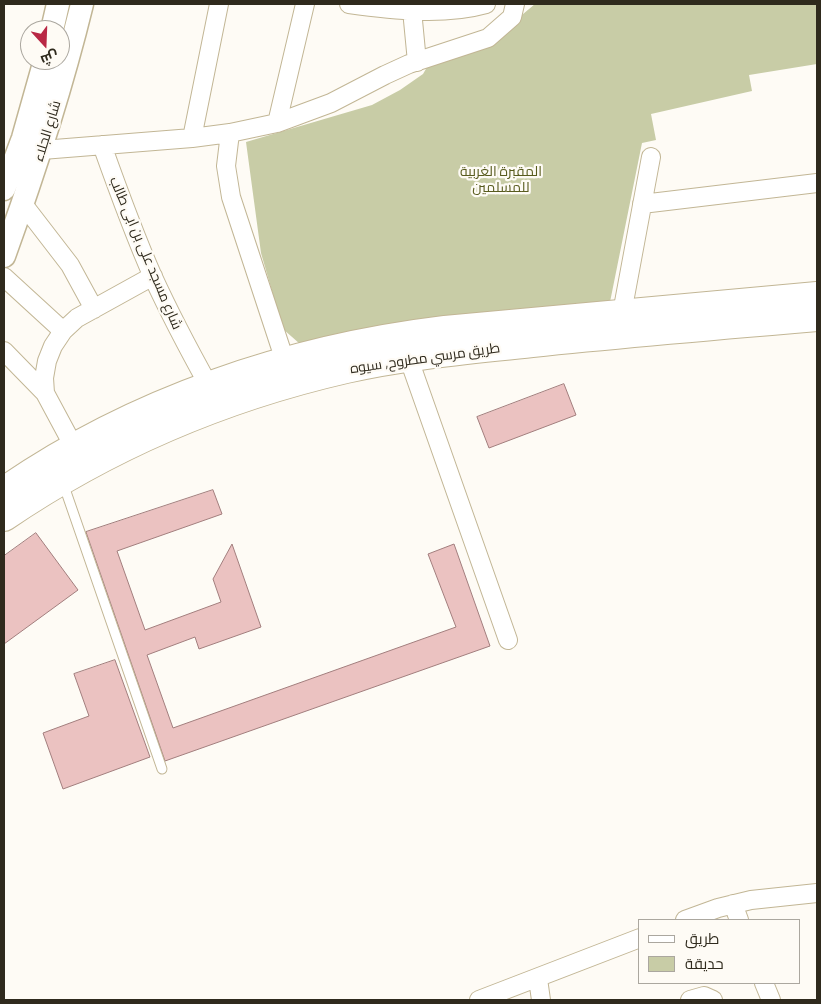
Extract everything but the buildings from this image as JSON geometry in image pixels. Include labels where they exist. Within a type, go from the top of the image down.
[{"type":"main road","name":"طريق مرسي مطروح, سيوه","points":[[4,518],[62,480],[116,451],[172,425],[229,403],[288,384],[347,369],[404,346],[622,313],[817,296]]},
{"type":"main road","name":"طريق مرسي مطروح, سيوه","points":[[4,491],[74,447],[163,404],[209,386],[285,362],[349,346],[404,346],[618,334],[817,317]]},
{"type":"street","points":[[54,20],[58,4]]},
{"type":"street","name":"شارع الجلاء","points":[[4,256],[42,150],[62,83],[82,4]]},
{"type":"street","points":[[192,138],[219,4]]},
{"type":"street","points":[[277,123],[305,4]]},
{"type":"street","points":[[349,4],[412,10],[464,8],[486,4]]},
{"type":"street","points":[[42,150],[192,138],[230,133],[277,123],[331,103],[385,75],[417,62],[488,38],[512,17],[515,4]]},
{"type":"street","points":[[412,10],[417,62]]},
{"type":"street","name":"شارع الجلاء","points":[[4,189],[8,165],[32,110],[42,70]]},
{"type":"street","points":[[230,133],[226,166],[230,197],[285,362]]},
{"type":"street","name":"شارع مسجد على بن ابى طالب","points":[[102,145],[126,212],[153,276],[209,386]]},
{"type":"street","points":[[622,313],[651,157]]},
{"type":"street","points":[[642,204],[817,182]]},
{"type":"street","points":[[23,204],[70,265],[94,308]]},
{"type":"street","points":[[45,393],[44,378],[47,361],[53,346],[63,331],[77,318],[153,276]]},
{"type":"street","points":[[4,277],[63,331]]},
{"type":"street","points":[[404,346],[508,640]]},
{"type":"street","points":[[4,350],[45,393],[74,447]]},
{"type":"street","points":[[688,919],[718,908],[736,912],[751,900],[817,893]]},
{"type":"street","points":[[479,1000],[538,979],[638,939]]},
{"type":"street","points":[[538,979],[541,1000]]},
{"type":"street","points":[[764,984],[772,1000]]},
{"type":"street","points":[[690,1000],[704,996],[713,1000]]},
{"type":"lane","points":[[62,480],[162,769]]},
{"type":"green space","name":"المقبرة الغربية للمسلمين","points":[[535,4],[817,4],[817,64],[749,75],[752,91],[651,114],[656,140],[642,143],[610,302],[418,319],[362,329],[300,344],[283,329],[261,253],[246,142],[372,105],[400,90],[423,74],[430,62],[498,35]]}]
